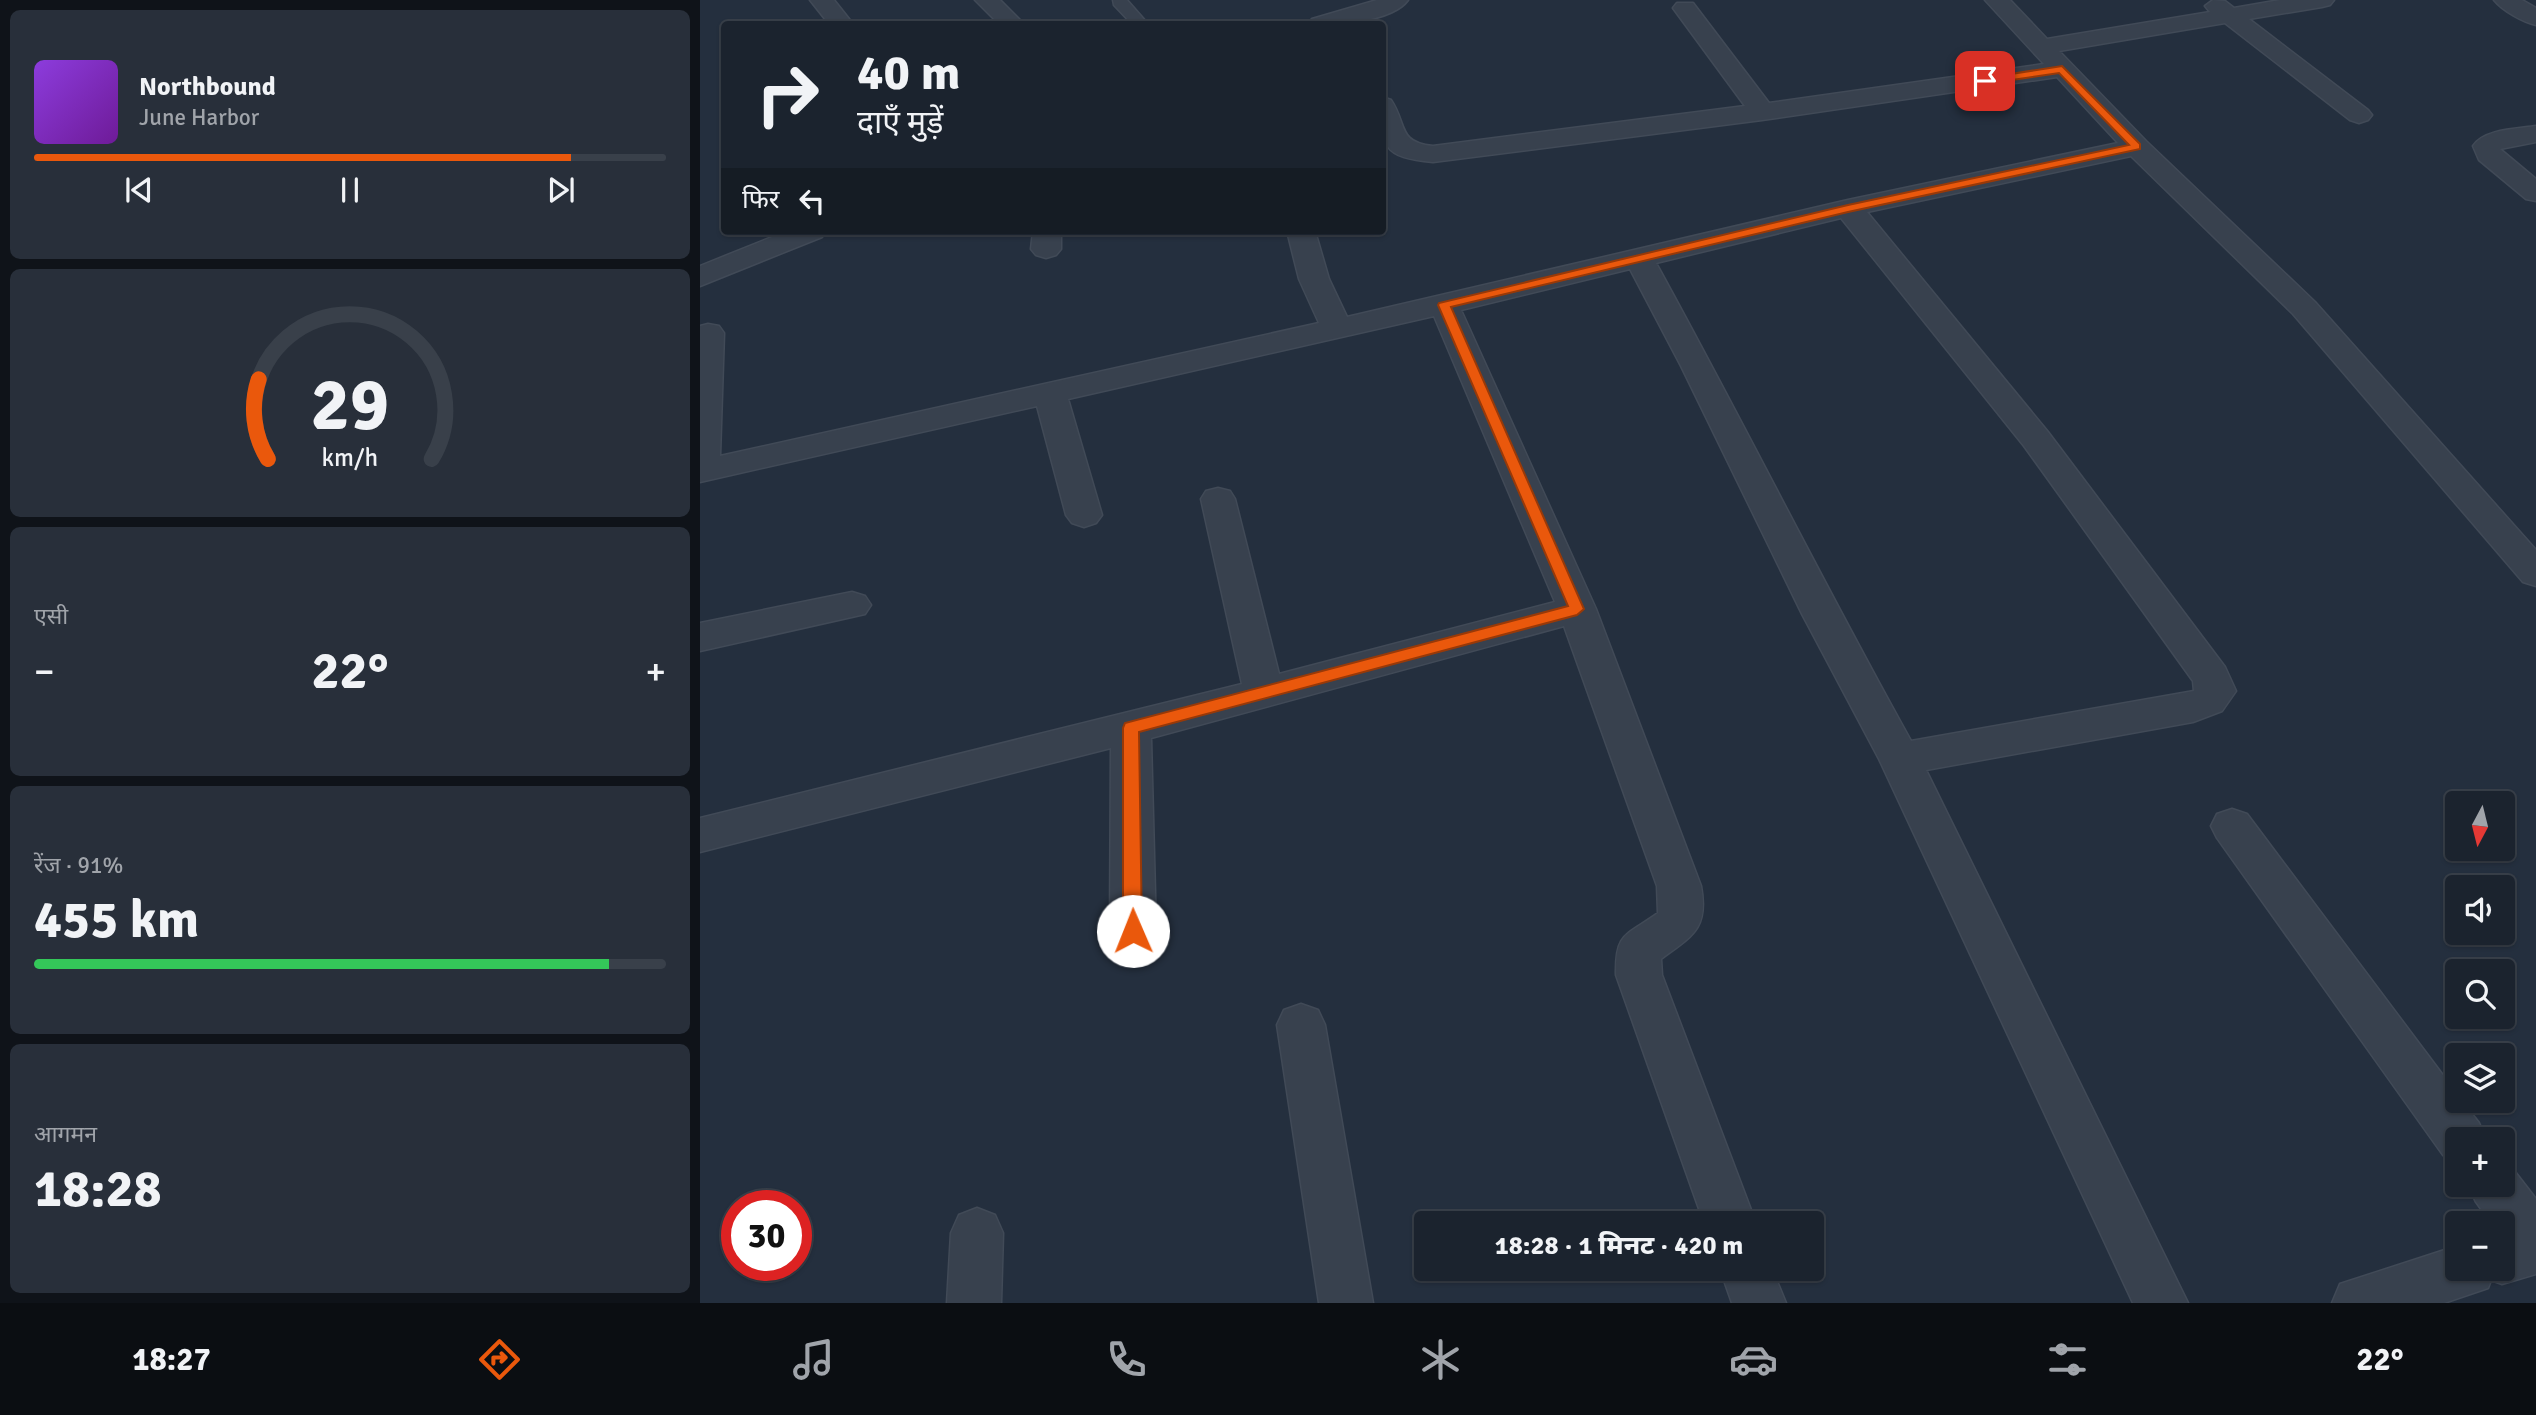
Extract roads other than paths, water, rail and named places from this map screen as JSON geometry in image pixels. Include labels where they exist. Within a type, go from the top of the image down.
[{"type":"street","points":[[822,0],[839,21]]},
{"type":"street","points":[[987,0],[1009,21]]},
{"type":"street","points":[[1316,0],[1329,21]]},
{"type":"street","points":[[1337,21],[1396,0]]},
{"type":"street","points":[[1997,0],[2137,147],[2304,308],[2536,573]]},
{"type":"street","points":[[2210,0],[2359,115]]},
{"type":"street","points":[[2040,47],[2322,0]]},
{"type":"street","points":[[2506,0],[2536,18]]},
{"type":"street","points":[[1685,8],[1762,112]]},
{"type":"street","points":[[1386,115],[1396,141],[1404,149],[1433,153],[1762,112],[2062,69]]},
{"type":"street","points":[[2536,134],[2496,141],[2486,146],[2488,154],[2536,193]]},
{"type":"street","points":[[708,334],[701,471],[1444,305],[1848,208],[2137,147]]},
{"type":"street","points":[[1848,208],[2036,439],[2211,677],[2216,691],[2208,701],[2193,707],[1900,759]]},
{"type":"street","points":[[700,276],[802,235]]},
{"type":"street","points":[[1302,235],[1314,279],[1338,328]]},
{"type":"street","points":[[1639,258],[1716,401],[1821,614],[1900,759],[2161,1303]]},
{"type":"street","points":[[1444,305],[1577,609],[1679,886],[1684,908],[1676,926],[1652,938],[1638,951],[1639,975],[1726,1211]]},
{"type":"street","points":[[1050,394],[1084,515]]},
{"type":"street","points":[[1218,499],[1264,693]]},
{"type":"street","points":[[700,637],[852,605]]},
{"type":"street","points":[[700,835],[1131,728],[1577,609]]},
{"type":"street","points":[[1131,728],[1133,931]]},
{"type":"street","points":[[2232,826],[2452,1127]]},
{"type":"street","points":[[1301,1025],[1346,1303]]},
{"type":"street","points":[[2503,1197],[2536,1242]]},
{"type":"street","points":[[974,1303],[977,1233]]},
{"type":"street","points":[[2515,1254],[2536,1248]]},
{"type":"street","points":[[2359,1303],[2445,1276]]},
{"type":"street","points":[[1751,1281],[1759,1303]]},
{"type":"lane","points":[[1120,2],[1137,21]]}]
